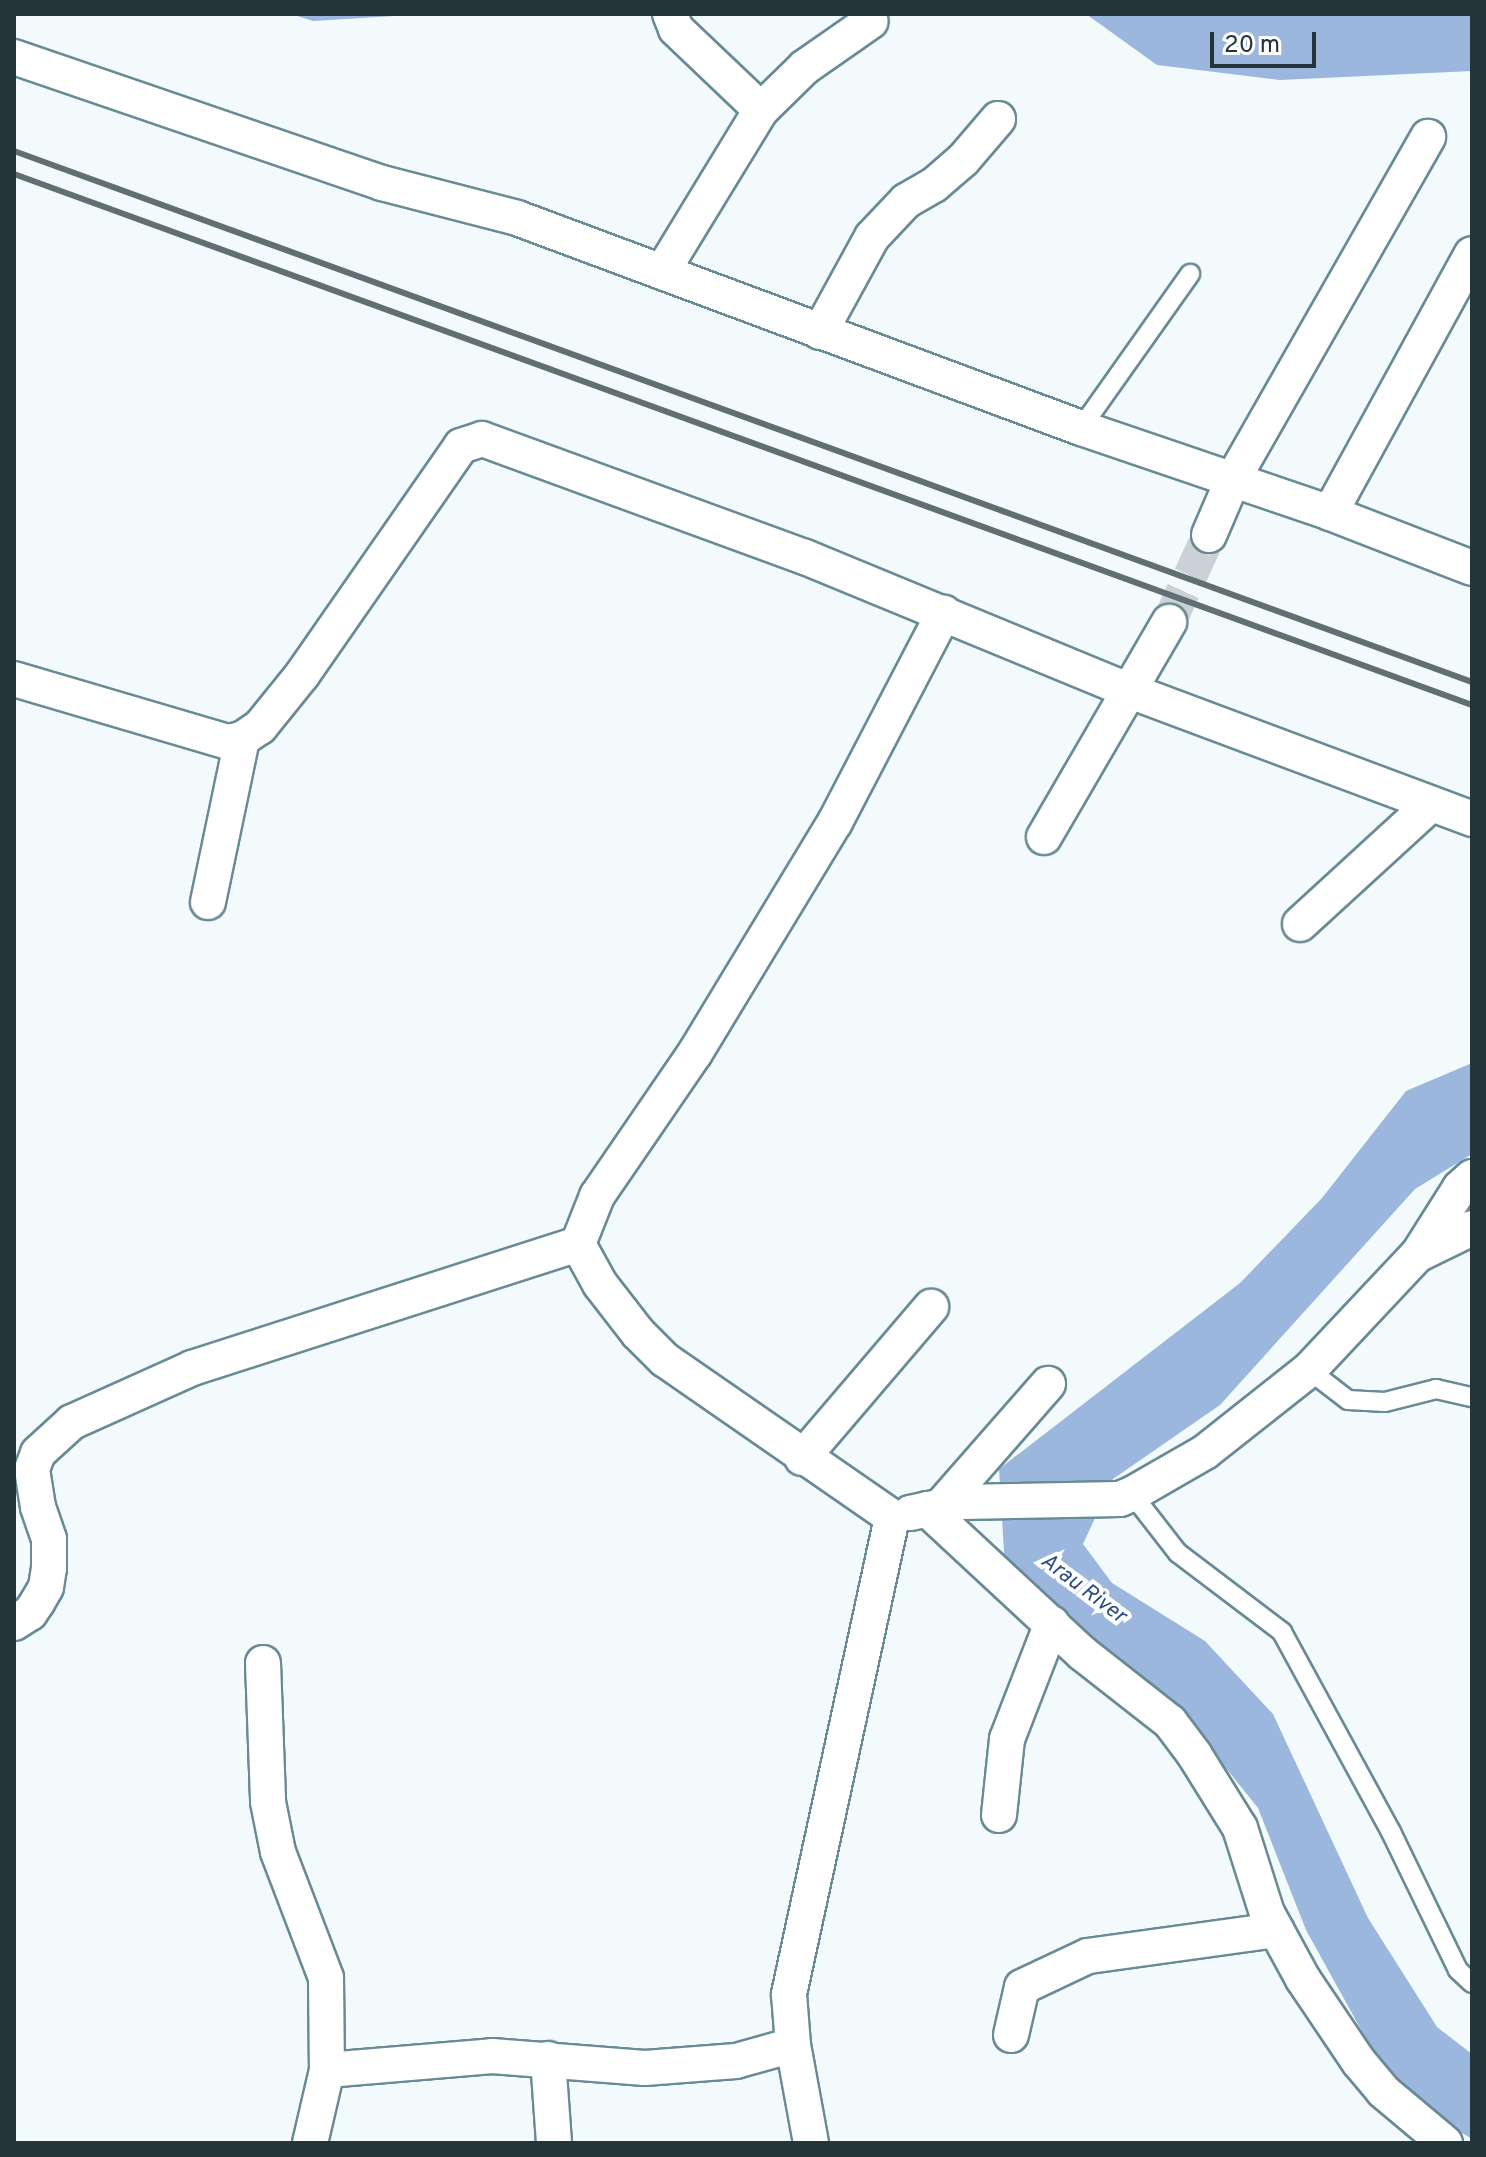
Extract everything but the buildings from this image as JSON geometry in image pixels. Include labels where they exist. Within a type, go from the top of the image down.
[{"type":"street","points":[[670,14],[676,29],[761,110]]},
{"type":"street","points":[[662,272],[761,110],[805,67],[871,21]]},
{"type":"street","points":[[14,57],[368,179],[517,218],[1081,428],[1330,513],[1472,568]]},
{"type":"street","points":[[820,332],[872,237],[906,201],[934,185],[963,160],[998,119]]},
{"type":"street","points":[[1209,535],[1233,479],[1428,137]]},
{"type":"street","points":[[1330,513],[1472,254]]},
{"type":"street","points":[[14,679],[228,742],[242,739],[260,727],[302,675],[461,446],[482,439],[805,557],[1130,691],[1472,819]]},
{"type":"street","points":[[578,1244],[597,1196],[695,1053],[835,822],[944,613]]},
{"type":"street","points":[[1044,837],[1169,622]]},
{"type":"street","points":[[208,902],[242,739]]},
{"type":"street","points":[[1300,924],[1430,805]]},
{"type":"street","points":[[578,1244],[600,1284],[638,1333],[665,1360],[802,1458],[892,1517],[944,1505],[1126,1496],[1205,1452],[1309,1370],[1417,1255],[1460,1188],[1472,1177]]},
{"type":"street","points":[[1417,1255],[1472,1228]]},
{"type":"street","points":[[14,1623],[30,1613],[38,1601],[46,1587],[49,1568],[49,1539],[38,1507],[32,1469],[38,1453],[72,1422],[192,1368],[578,1244]]},
{"type":"street","points":[[802,1458],[931,1307]]},
{"type":"street","points":[[944,1505],[1048,1384]]},
{"type":"street","points":[[944,1505],[1082,1653],[1170,1722],[1240,1828],[1267,1913],[1303,1979],[1359,2062],[1383,2091],[1445,2143]]},
{"type":"street","points":[[811,2143],[793,2045],[789,1994],[892,1517]]},
{"type":"street","points":[[999,1815],[1007,1739],[1052,1623]]},
{"type":"street","points":[[263,1663],[268,1802],[278,1852],[326,1978],[327,2070],[310,2143]]},
{"type":"street","points":[[1011,2035],[1022,1987],[1088,1956],[1276,1930]]},
{"type":"street","points":[[327,2070],[492,2056],[645,2068],[736,2061],[793,2045]]},
{"type":"street","points":[[548,2059],[554,2143]]},
{"type":"lane","points":[[1081,428],[1190,274]]},
{"type":"lane","points":[[1309,1370],[1348,1400],[1385,1402],[1436,1389],[1472,1397]]},
{"type":"lane","points":[[1126,1496],[1178,1553],[1282,1632],[1391,1832],[1458,1970],[1472,1983]]},
{"type":"water","points":[[291,14],[427,14],[313,21]]},
{"type":"water","points":[[1086,14],[1472,14],[1472,71],[1280,80],[1157,65]]},
{"type":"water","name":"Arau River","points":[[1472,1063],[1472,1154],[1415,1189],[1220,1405],[1113,1479],[1083,1544],[1112,1583],[1205,1641],[1273,1714],[1368,1918],[1437,2027],[1472,2054],[1472,2139],[1396,2093],[1306,1930],[1258,1808],[1172,1701],[1005,1568],[999,1469],[1240,1283],[1322,1198],[1406,1091]]},
{"type":"tunnel","points":[[1169,622],[1209,535]]},
{"type":"railway","points":[[14,151],[1472,682]]},
{"type":"railway","points":[[14,174],[1472,705]]}]
